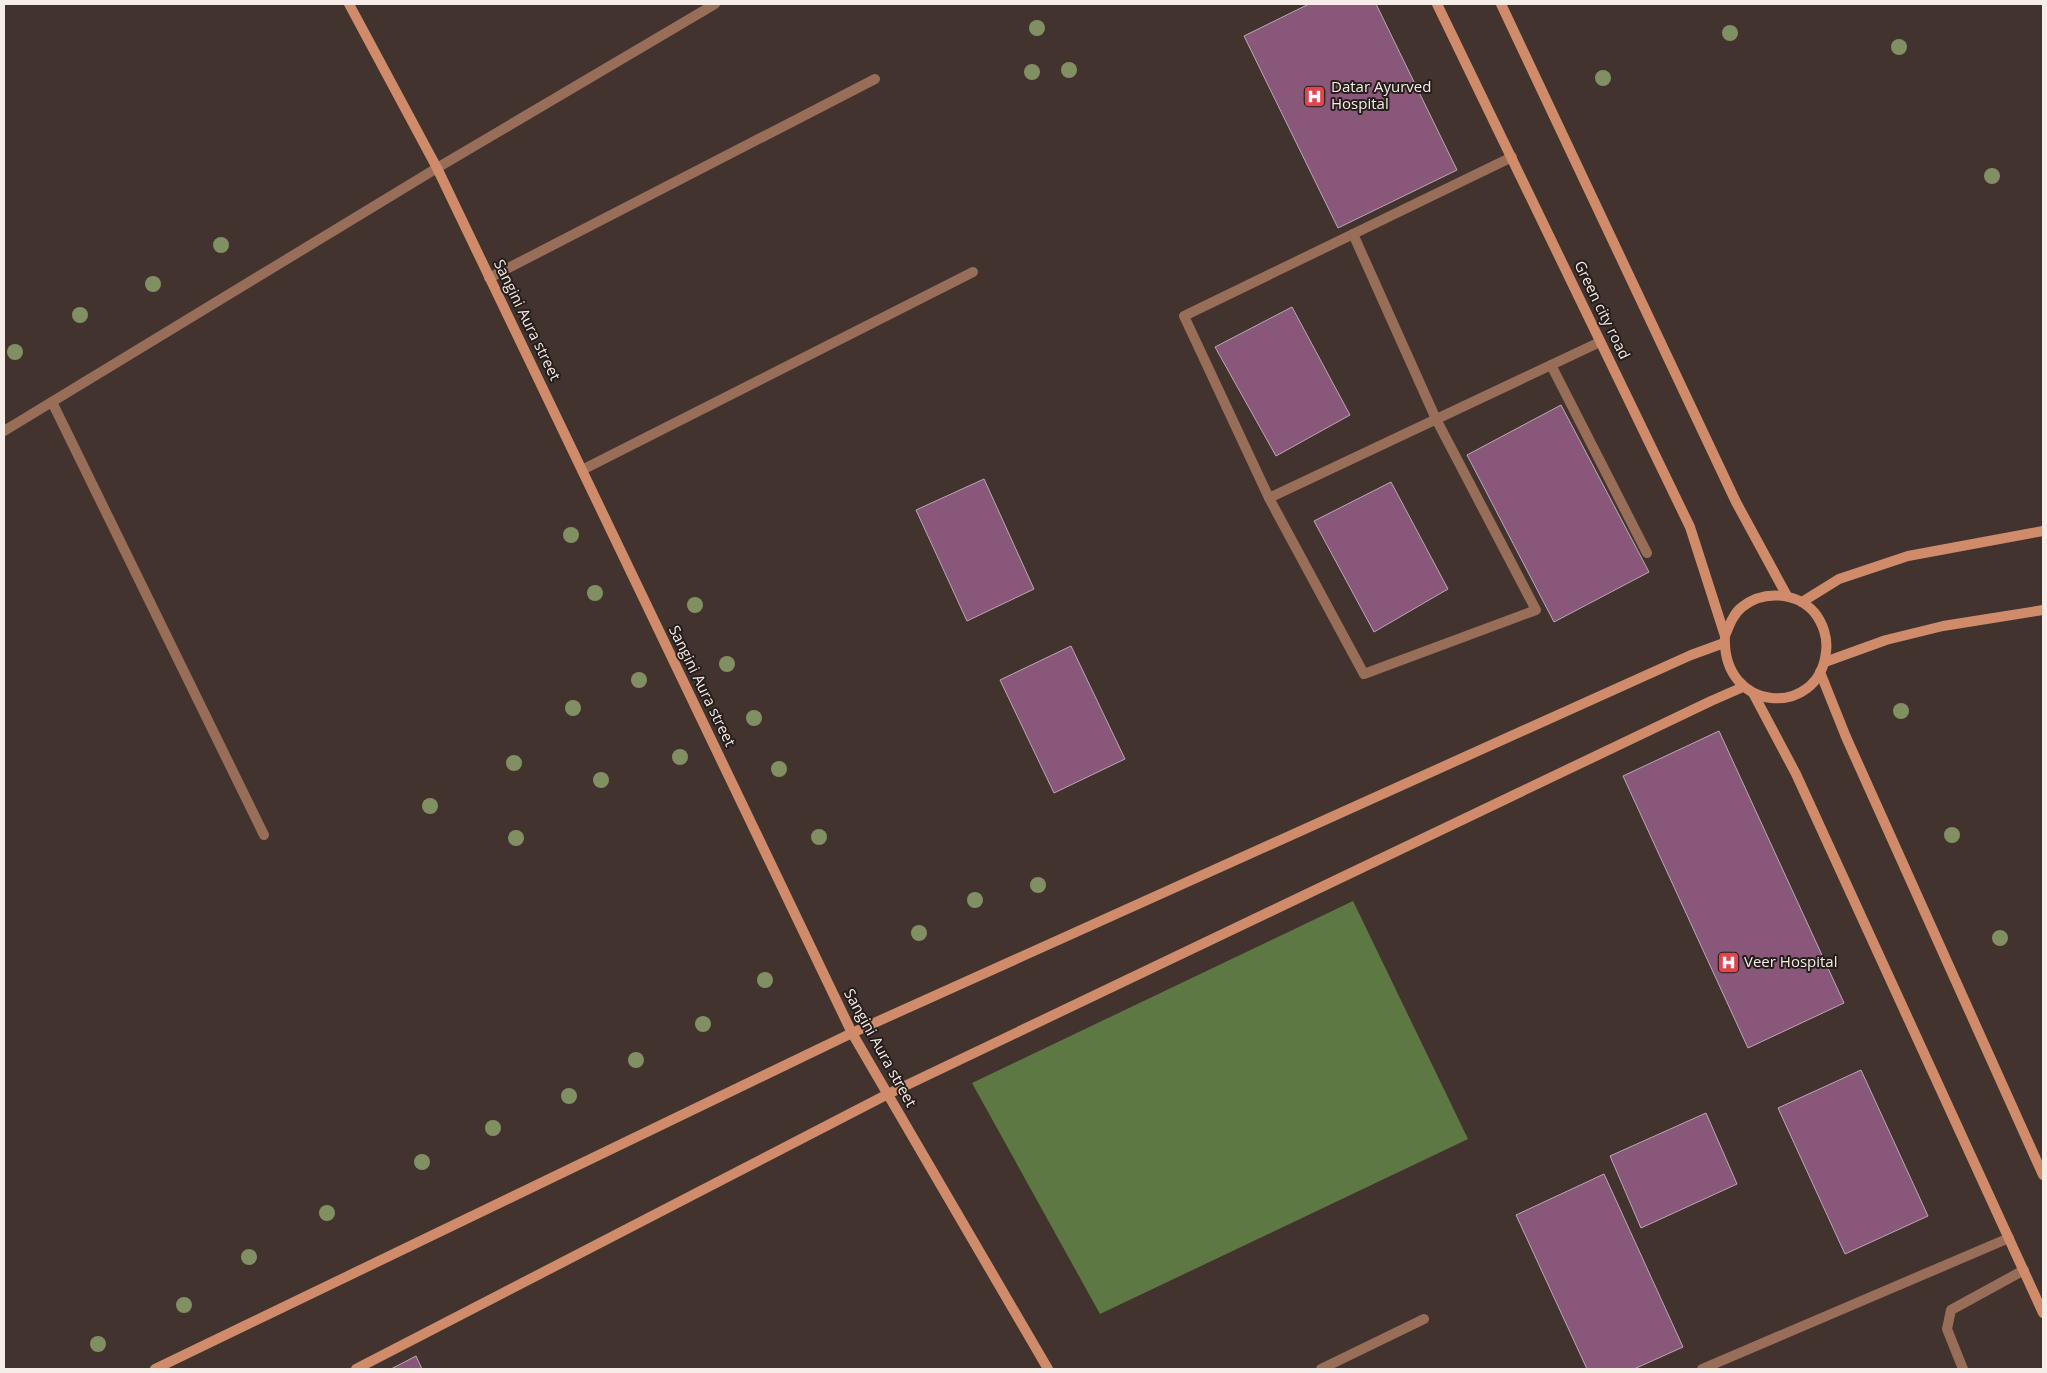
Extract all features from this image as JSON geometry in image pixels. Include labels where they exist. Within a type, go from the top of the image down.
[{"type":"street","name":"Sangini Aura street","points":[[349,4],[437,168],[852,1033],[1048,1369]]},
{"type":"street","points":[[4,432],[437,168],[716,4]]},
{"type":"street","name":"Green city road","points":[[1437,4],[1690,527],[1724,639]]},
{"type":"street","points":[[1501,4],[1736,502],[1787,596]]},
{"type":"street","points":[[489,278],[874,79]]},
{"type":"street","points":[[1353,234],[1436,419],[1536,610],[1364,674],[1269,498],[1184,316],[1353,234],[1512,157]]},
{"type":"street","points":[[582,470],[973,272]]},
{"type":"street","points":[[1269,498],[1600,342]]},
{"type":"street","points":[[1551,365],[1647,553]]},
{"type":"street","points":[[52,402],[264,834]]},
{"type":"street","points":[[1802,602],[1839,579],[1890,561],[2043,531]]},
{"type":"street","points":[[1770,595],[1787,596],[1802,602],[1815,613],[1823,627],[1827,644],[1825,662],[1817,678],[1804,690],[1788,697],[1770,698],[1753,693],[1743,687],[1728,668],[1724,652],[1724,639],[1731,620],[1741,607],[1754,599],[1770,595]]},
{"type":"street","points":[[1825,662],[1886,640],[1943,626],[2043,610]]},
{"type":"street","points":[[155,1369],[852,1033],[1724,639]]},
{"type":"street","points":[[1820,672],[1850,746],[2043,1175]]},
{"type":"street","points":[[356,1369],[888,1094],[1743,687]]},
{"type":"street","points":[[1753,693],[1796,774],[2043,1313]]},
{"type":"street","points":[[1702,1369],[2009,1238]]},
{"type":"street","points":[[1962,1369],[1947,1329],[1951,1310],[2024,1270]]},
{"type":"street","points":[[1321,1369],[1424,1319]]},
{"type":"green space","points":[[1353,901],[1468,1139],[1100,1314],[972,1083]]},
{"type":"building","points":[[1309,4],[1376,4],[1457,170],[1338,228],[1244,36]]},
{"type":"building","points":[[1292,307],[1350,415],[1276,456],[1215,347]]},
{"type":"building","points":[[1561,405],[1649,572],[1554,622],[1467,455]]},
{"type":"building","points":[[984,479],[1034,589],[967,621],[916,510]]},
{"type":"building","points":[[1391,482],[1448,589],[1374,632],[1314,521]]},
{"type":"building","points":[[1071,646],[1125,759],[1054,793],[1000,680]]},
{"type":"building","points":[[1719,731],[1844,1003],[1748,1048],[1623,776]]},
{"type":"building","points":[[1861,1070],[1928,1216],[1845,1254],[1778,1108]]},
{"type":"building","points":[[1706,1113],[1737,1184],[1641,1228],[1610,1156]]},
{"type":"building","points":[[1604,1174],[1683,1347],[1634,1369],[1587,1369],[1516,1215]]},
{"type":"building","points":[[416,1356],[422,1369],[391,1369]]},
{"type":"place","name":"Datar Ayurved Hospital","points":[[1315,96]]},
{"type":"place","name":"Veer Hospital","points":[[1728,962]]}]
